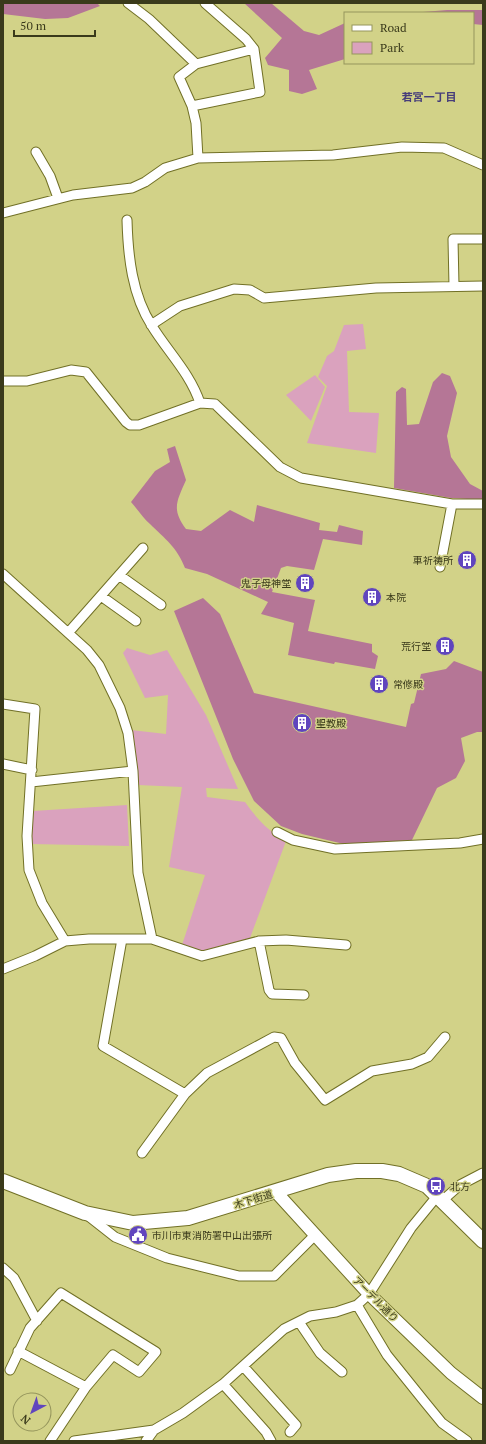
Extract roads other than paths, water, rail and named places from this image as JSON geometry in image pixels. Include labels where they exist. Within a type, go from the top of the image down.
[{"type":"main road","name":"木下街道","points":[[3,1181],[85,1214],[133,1223],[194,1217],[328,1175],[356,1170],[382,1171],[414,1180],[440,1197],[483,1241]]},
{"type":"street","points":[[128,3],[149,19],[196,64]]},
{"type":"street","points":[[192,106],[260,92],[254,49],[246,39],[205,3]]},
{"type":"street","points":[[198,158],[192,106],[179,77],[196,64],[254,49]]},
{"type":"street","points":[[3,213],[58,198],[132,188],[145,182],[165,168],[198,158],[333,155],[402,147],[444,148],[483,165]]},
{"type":"street","points":[[36,152],[50,176],[58,198]]},
{"type":"street","points":[[127,220],[128,248],[135,291],[151,325],[194,386],[200,403]]},
{"type":"street","points":[[454,286],[453,239],[483,239]]},
{"type":"street","points":[[151,325],[180,306],[234,289],[250,290],[264,298],[376,288],[483,286]]},
{"type":"street","points":[[3,381],[27,381],[71,370],[86,372],[130,425],[139,425],[200,403],[215,404],[280,467],[301,478],[452,504],[483,504]]},
{"type":"street","points":[[440,566],[452,504]]},
{"type":"street","points":[[68,633],[143,548]]},
{"type":"street","points":[[3,574],[68,633],[99,665],[120,708],[128,733],[133,772],[138,873],[152,939]]},
{"type":"street","points":[[119,575],[161,605]]},
{"type":"street","points":[[101,596],[136,621]]},
{"type":"street","points":[[3,704],[35,709],[27,836],[30,870],[42,903],[65,941]]},
{"type":"street","points":[[3,764],[32,770]]},
{"type":"street","points":[[31,782],[133,772]]},
{"type":"street","points":[[277,832],[293,840],[336,850],[460,843],[483,838]]},
{"type":"street","points":[[122,939],[103,1046],[185,1094]]},
{"type":"street","points":[[3,969],[35,956],[65,941],[152,939],[202,956],[259,941],[286,940],[346,945]]},
{"type":"street","points":[[259,941],[269,990],[272,994],[277,996],[304,995]]},
{"type":"street","points":[[142,1153],[185,1094],[207,1074],[274,1037],[281,1038],[295,1064],[325,1100],[372,1072],[412,1064],[428,1057],[445,1036]]},
{"type":"street","points":[[74,1441],[154,1430],[183,1413],[223,1384],[284,1329],[310,1316],[336,1312],[357,1304],[369,1294],[410,1228],[440,1197],[483,1172]]},
{"type":"street","name":"アーデル通り","points":[[276,1192],[369,1294],[451,1373],[483,1398]]},
{"type":"street","points":[[85,1214],[115,1237],[167,1258],[239,1276],[274,1276],[315,1235]]},
{"type":"street","points":[[3,1268],[14,1278],[37,1321]]},
{"type":"street","points":[[10,1370],[30,1328],[61,1293],[156,1352],[139,1372],[113,1355],[86,1387],[50,1441]]},
{"type":"street","points":[[357,1304],[387,1355],[442,1423],[460,1439]]},
{"type":"street","points":[[299,1322],[320,1354],[342,1372]]},
{"type":"street","points":[[18,1351],[86,1387]]},
{"type":"street","points":[[243,1366],[296,1425],[290,1432]]},
{"type":"street","points":[[223,1384],[266,1432],[271,1441]]},
{"type":"street","points":[[146,1441],[154,1430]]},
{"type":"place","name":"車祈祷所","points":[[467,560]]},
{"type":"place","name":"鬼子母神堂","points":[[305,583]]},
{"type":"place","name":"本院","points":[[372,597]]},
{"type":"place","name":"荒行堂","points":[[445,646]]},
{"type":"place","name":"常修殿","points":[[379,684]]},
{"type":"place","name":"聖教殿","points":[[302,723]]},
{"type":"place","name":"北方","points":[[436,1186]]},
{"type":"place","name":"市川市東消防署中山出張所","points":[[138,1235]]},
{"type":"district","name":"若宮一丁目","points":[[429,97]]}]
